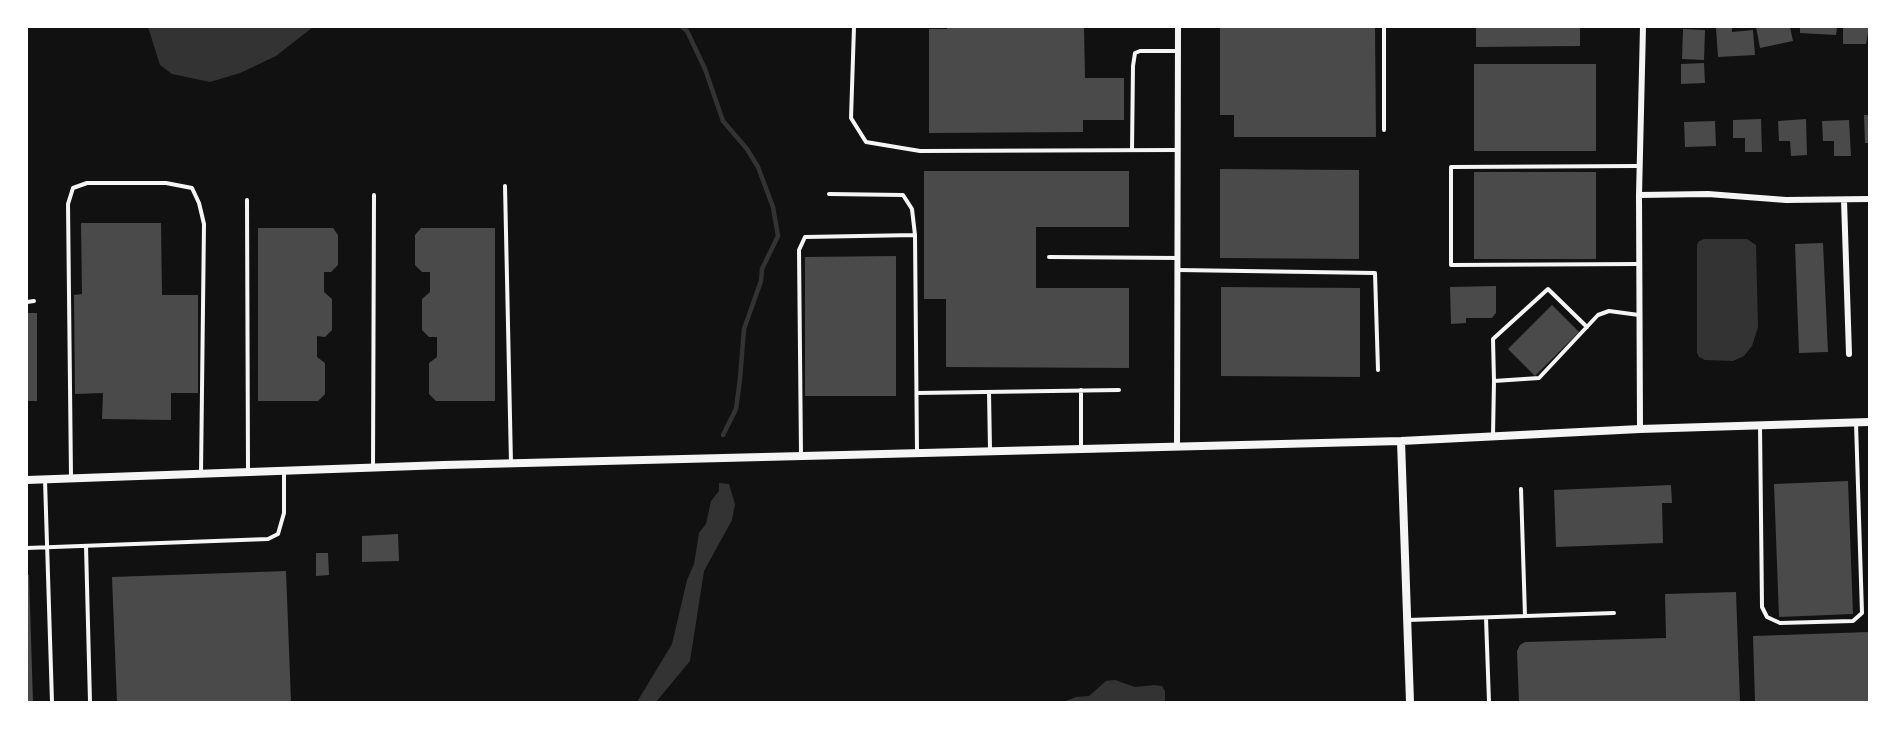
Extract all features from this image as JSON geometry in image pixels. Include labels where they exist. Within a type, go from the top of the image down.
[{"type":"street","points":[[1177,446],[1178,27]]},
{"type":"street","points":[[1640,429],[1639,166],[1643,27]]},
{"type":"street","points":[[1639,195],[1708,194],[1786,200],[1869,199]]},
{"type":"street","points":[[1844,200],[1849,354]]},
{"type":"street","points":[[27,480],[511,463],[1401,441],[1640,429],[1869,422]]},
{"type":"street","points":[[1401,441],[1410,702]]},
{"type":"lane","points":[[854,27],[851,118],[866,142],[920,151],[1178,150]]},
{"type":"lane","points":[[1384,27],[1384,130]]},
{"type":"lane","points":[[1132,150],[1135,54],[1140,51],[1178,51]]},
{"type":"lane","points":[[1639,166],[1451,167],[1451,265],[1639,264]]},
{"type":"lane","points":[[71,478],[68,204],[73,188],[87,183],[166,183],[192,188],[199,203],[204,224],[201,474]]},
{"type":"lane","points":[[505,186],[511,463]]},
{"type":"lane","points":[[829,194],[903,195],[912,209],[915,235],[917,453]]},
{"type":"lane","points":[[373,468],[374,195]]},
{"type":"lane","points":[[247,200],[248,472]]},
{"type":"lane","points":[[801,457],[799,250],[806,237],[915,235]]},
{"type":"lane","points":[[1049,257],[1178,258]]},
{"type":"lane","points":[[1178,270],[1375,273],[1378,370]]},
{"type":"lane","points":[[1493,437],[1493,339],[1548,289],[1587,327]]},
{"type":"lane","points":[[27,302],[34,301]]},
{"type":"lane","points":[[1494,381],[1539,378],[1598,315],[1609,310],[1639,315]]},
{"type":"lane","points":[[1081,390],[1081,448]]},
{"type":"lane","points":[[917,393],[1119,390]]},
{"type":"lane","points":[[989,392],[990,451]]},
{"type":"lane","points":[[1760,425],[1762,607],[1767,617],[1780,623],[1853,621],[1862,613],[1856,423]]},
{"type":"lane","points":[[27,548],[268,539],[278,534],[284,513],[284,471]]},
{"type":"lane","points":[[45,479],[51,702]]},
{"type":"lane","points":[[1521,489],[1525,616]]},
{"type":"lane","points":[[86,546],[90,702]]},
{"type":"lane","points":[[1407,621],[1614,613]]},
{"type":"lane","points":[[1486,618],[1489,702]]},
{"type":"shaded area","points":[[148,27],[313,27],[276,56],[240,73],[210,82],[172,74],[160,65]]},
{"type":"shaded area","points":[[1704,239],[1747,239],[1756,245],[1758,327],[1752,346],[1744,356],[1733,361],[1705,360],[1697,353],[1697,245]]},
{"type":"shaded area","points":[[719,483],[729,484],[735,504],[732,520],[704,571],[690,661],[656,702],[637,702],[672,644],[687,580],[694,564],[699,533],[706,524],[711,501],[719,491]]},
{"type":"shaded area","points":[[1115,680],[1135,687],[1162,686],[1165,691],[1165,702],[1063,702],[1076,697],[1089,696],[1106,681]]},
{"type":"building","points":[[947,27],[1084,28],[1085,78],[1124,78],[1124,120],[1083,120],[1083,132],[929,133],[929,29],[947,29]]},
{"type":"building","points":[[1220,27],[1375,27],[1376,137],[1234,137],[1234,115],[1220,115]]},
{"type":"building","points":[[1476,27],[1580,27],[1580,46],[1476,47]]},
{"type":"building","points":[[1756,27],[1790,27],[1793,41],[1760,48]]},
{"type":"building","points":[[1800,27],[1837,27],[1836,35],[1800,33]]},
{"type":"building","points":[[1843,27],[1869,27],[1866,44],[1843,44]]},
{"type":"building","points":[[1716,28],[1732,28],[1732,32],[1753,30],[1755,55],[1718,57]]},
{"type":"building","points":[[1683,29],[1705,30],[1704,60],[1682,59]]},
{"type":"building","points":[[1704,63],[1705,83],[1681,84],[1681,64]]},
{"type":"building","points":[[1474,64],[1596,64],[1596,151],[1474,151]]},
{"type":"building","points":[[1864,115],[1869,115],[1869,143],[1865,143]]},
{"type":"building","points":[[1761,119],[1762,152],[1745,152],[1745,138],[1733,138],[1733,120]]},
{"type":"building","points":[[1806,119],[1807,155],[1791,156],[1790,141],[1779,141],[1778,121]]},
{"type":"building","points":[[1849,120],[1851,156],[1834,156],[1834,141],[1823,141],[1822,121]]},
{"type":"building","points":[[1715,121],[1716,146],[1685,147],[1684,122]]},
{"type":"building","points":[[1220,169],[1359,170],[1359,259],[1220,258]]},
{"type":"building","points":[[924,171],[1129,171],[1129,227],[1036,227],[1036,288],[1129,288],[1129,368],[946,367],[946,299],[924,299]]},
{"type":"building","points":[[1474,172],[1596,172],[1596,259],[1474,259]]},
{"type":"building","points":[[81,223],[161,223],[162,295],[198,295],[198,393],[171,393],[171,420],[102,419],[103,393],[75,394],[74,295],[82,294]]},
{"type":"building","points":[[258,228],[333,228],[338,235],[338,265],[331,272],[324,272],[324,292],[332,299],[332,330],[325,337],[317,336],[317,357],[325,363],[325,394],[318,401],[258,401]]},
{"type":"building","points":[[421,228],[495,228],[495,401],[436,401],[429,394],[429,363],[437,357],[437,337],[429,337],[422,330],[422,299],[430,292],[430,272],[422,272],[415,265],[415,235]]},
{"type":"building","points":[[1823,243],[1828,352],[1799,353],[1795,244]]},
{"type":"building","points":[[896,256],[896,396],[805,396],[805,257]]},
{"type":"building","points":[[1496,286],[1496,313],[1492,318],[1466,318],[1466,323],[1451,324],[1450,287]]},
{"type":"building","points":[[1221,287],[1360,288],[1360,377],[1221,376]]},
{"type":"building","points":[[1552,305],[1579,332],[1535,376],[1508,349]]},
{"type":"building","points":[[27,313],[37,313],[37,401],[27,401]]},
{"type":"building","points":[[1848,481],[1853,614],[1779,617],[1774,484]]},
{"type":"building","points":[[1671,485],[1672,503],[1662,503],[1663,543],[1556,547],[1554,490]]},
{"type":"building","points":[[398,534],[399,561],[362,562],[362,536]]},
{"type":"building","points":[[316,553],[328,553],[329,575],[316,576]]},
{"type":"building","points":[[286,571],[291,702],[117,702],[112,577]]},
{"type":"building","points":[[27,575],[29,575],[33,702],[27,702]]},
{"type":"building","points":[[1736,592],[1740,702],[1519,702],[1517,651],[1525,642],[1666,638],[1665,594]]},
{"type":"building","points":[[1869,632],[1869,702],[1755,702],[1753,636]]},
{"type":"waterway","points":[[682,27],[687,31],[705,69],[723,121],[747,149],[758,167],[773,207],[778,236],[762,269],[761,281],[744,329],[736,409],[723,435]]}]
